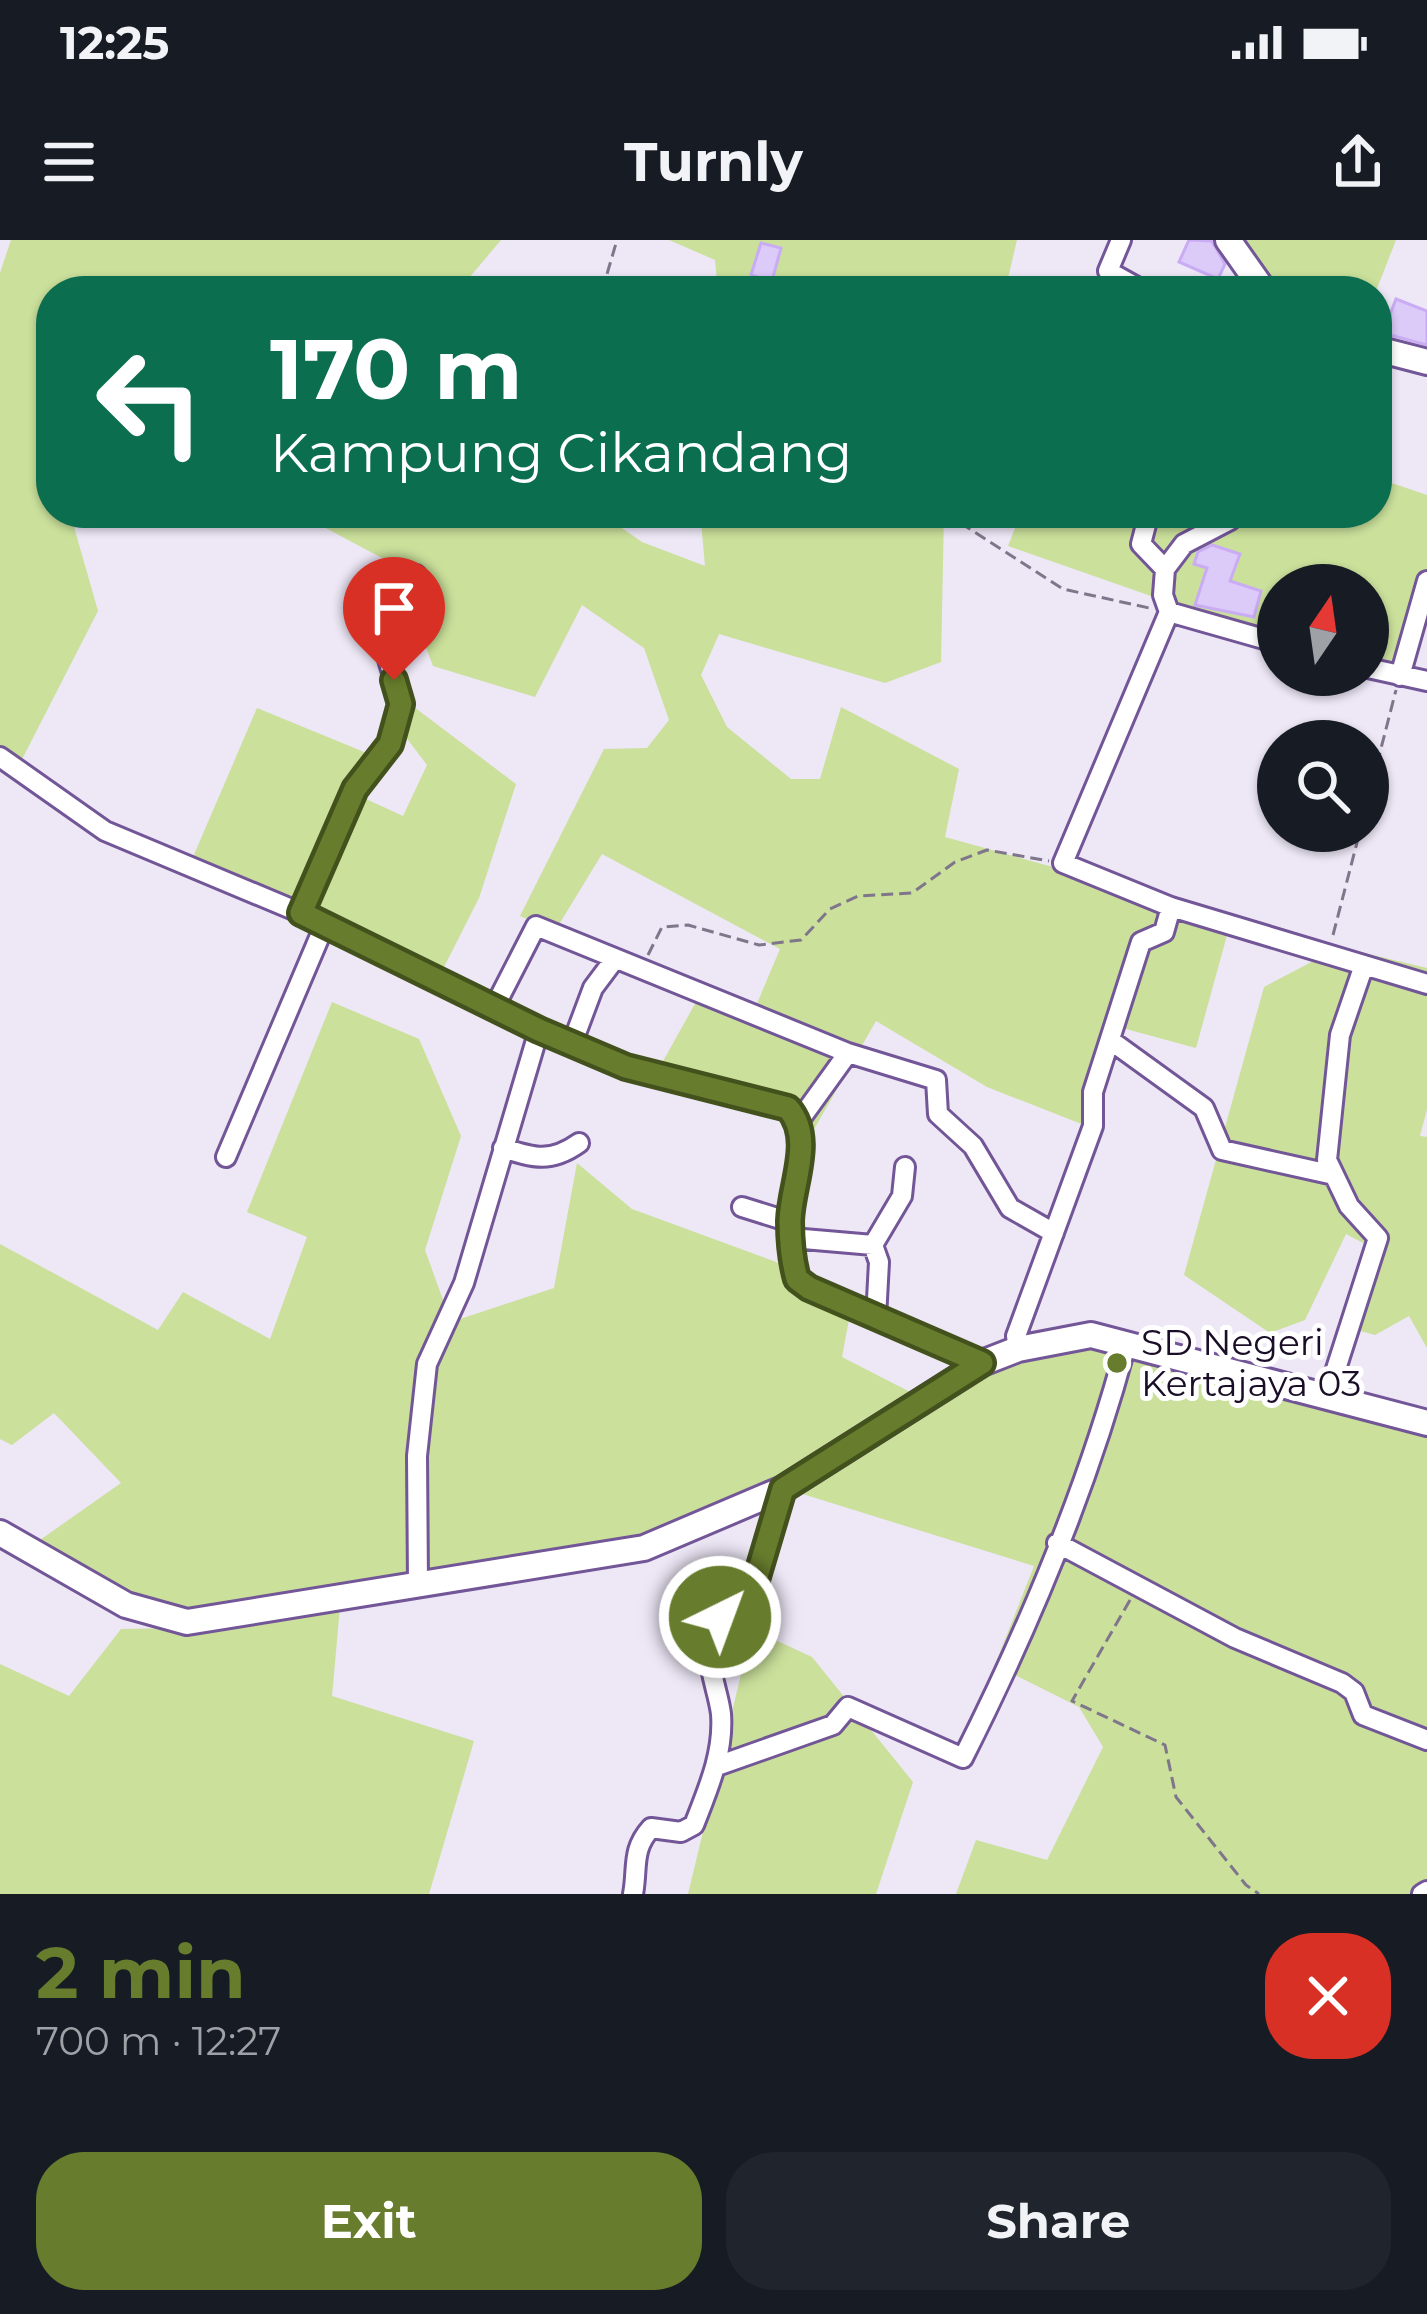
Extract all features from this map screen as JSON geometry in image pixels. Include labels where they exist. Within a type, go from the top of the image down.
[{"type":"street","points":[[1117,276],[1108,271],[1121,240]]},
{"type":"street","points":[[1228,240],[1253,276]]},
{"type":"street","points":[[1392,354],[1427,362]]},
{"type":"street","points":[[1145,528],[1141,544],[1165,568]]},
{"type":"street","points":[[1215,528],[1184,544],[1165,568],[1163,595],[1168,613],[1063,863],[1171,907],[1427,984]]},
{"type":"street","points":[[301,913],[355,789],[390,744],[401,704],[387,656],[416,574]]},
{"type":"street","points":[[1400,676],[1427,581]]},
{"type":"street","points":[[1168,613],[1257,637]]},
{"type":"street","points":[[1389,673],[1427,681]]},
{"type":"street","points":[[0,757],[105,831],[325,924],[539,1030],[626,1067],[788,1108],[800,1121]]},
{"type":"street","points":[[1018,1349],[1016,1336],[1093,1126],[1094,1092],[1141,942],[1164,932],[1171,907]]},
{"type":"street","points":[[226,1157],[325,924]]},
{"type":"street","points":[[495,1006],[536,926],[848,1053],[936,1080],[938,1114],[973,1146],[1010,1208],[1054,1233]]},
{"type":"street","points":[[572,1044],[593,988],[614,959]]},
{"type":"street","points":[[1327,1397],[1378,1238],[1349,1206],[1327,1160],[1340,1035],[1364,965]]},
{"type":"street","points":[[418,1583],[417,1456],[427,1364],[464,1283],[539,1030]]},
{"type":"street","points":[[1110,1040],[1204,1108],[1222,1150],[1334,1175]]},
{"type":"street","points":[[848,1053],[800,1121],[791,1230],[797,1279],[982,1363]]},
{"type":"street","points":[[503,1148],[538,1160],[561,1156],[579,1143]]},
{"type":"street","points":[[873,1245],[902,1196],[905,1167]]},
{"type":"street","points":[[742,1207],[791,1230],[873,1245]]},
{"type":"street","points":[[873,1245],[879,1262],[876,1318]]},
{"type":"street","points":[[0,1533],[126,1605],[187,1622],[644,1548],[783,1489],[982,1363],[1018,1349],[1091,1336],[1427,1423]]},
{"type":"street","points":[[717,1766],[832,1725],[848,1707],[963,1758],[1009,1667],[1058,1543],[1104,1425],[1126,1345]]},
{"type":"street","points":[[633,1894],[633,1860],[642,1839],[651,1828],[681,1832],[694,1825],[717,1766],[721,1713],[710,1674],[714,1630],[720,1617],[750,1600],[783,1489]]},
{"type":"street","points":[[1058,1543],[1235,1638],[1342,1683],[1354,1692],[1363,1715],[1427,1740]]},
{"type":"path","points":[[606,276],[616,240]]},
{"type":"path","points":[[968,528],[1063,589],[1168,613]]},
{"type":"path","points":[[1389,720],[1400,676]]},
{"type":"path","points":[[640,969],[662,927],[688,925],[759,945],[801,940],[830,909],[858,896],[912,893],[955,862],[987,850],[1063,863]]},
{"type":"path","points":[[1328,955],[1355,852]]},
{"type":"path","points":[[1138,1586],[1072,1702],[1166,1745],[1176,1797],[1246,1885],[1259,1894]]},
{"type":"green space","points":[[11,240],[501,240],[471,276],[36,276],[36,528],[74,528],[98,611],[16,771],[0,758],[0,273]]},
{"type":"green space","points":[[669,240],[1017,240],[1009,276],[717,276],[715,260]]},
{"type":"green space","points":[[1228,240],[1396,240],[1382,276],[1247,276]]},
{"type":"green space","points":[[1392,483],[1427,495],[1427,568],[1415,667],[1389,660],[1389,564],[1257,564],[1257,628],[1211,617],[1008,546],[1015,528],[1392,528]]},
{"type":"green space","points":[[326,528],[622,528],[642,542],[705,566],[702,528],[944,528],[941,662],[885,683],[719,634],[701,675],[727,727],[791,779],[820,779],[841,707],[959,769],[945,837],[1232,917],[1196,1048],[1115,1026],[1084,1125],[987,1087],[876,1021],[809,1138],[740,1087],[657,1072],[696,1002],[748,1025],[780,949],[602,854],[555,931],[520,916],[604,749],[647,748],[669,720],[644,648],[582,605],[535,697],[433,666],[395,565]]},
{"type":"green space","points":[[414,707],[516,784],[479,898],[442,971],[190,864],[257,708],[369,754],[355,794],[403,816],[427,765],[402,732]]},
{"type":"green space","points":[[1340,947],[1427,968],[1427,1109],[1420,1136],[1427,1137],[1427,1348],[1409,1316],[1375,1335],[1346,1327],[1365,1244],[1346,1234],[1305,1320],[1270,1333],[1184,1275],[1264,987]]},
{"type":"green space","points":[[332,1002],[419,1039],[461,1136],[425,1250],[451,1322],[554,1288],[577,1163],[632,1209],[776,1262],[851,1309],[842,1357],[916,1395],[1091,1333],[1427,1423],[1427,1894],[956,1894],[976,1840],[1047,1860],[1103,1747],[1079,1707],[995,1665],[1034,1566],[777,1486],[636,1550],[341,1596],[332,1696],[474,1741],[429,1894],[0,1894],[0,1664],[69,1696],[121,1629],[175,1628],[128,1592],[40,1540],[121,1483],[54,1413],[12,1445],[0,1439],[0,1244],[158,1330],[183,1292],[270,1339],[307,1237],[247,1212]]},
{"type":"green space","points":[[752,1629],[812,1657],[913,1782],[876,1894],[688,1894]]},
{"type":"building","points":[[1189,240],[1212,241],[1225,264],[1219,276],[1211,276],[1179,262]]},
{"type":"building","points":[[761,243],[781,248],[773,276],[751,275]]},
{"type":"building","points":[[1396,299],[1427,311],[1427,345],[1392,335]]},
{"type":"building","points":[[1212,545],[1240,554],[1230,581],[1257,590],[1254,617],[1195,605],[1207,568],[1194,564],[1198,552]]},
{"type":"place","name":"SD Negeri Kertajaya 03","points":[[1117,1363]]},
{"type":"route","points":[[394,680],[401,704],[390,744],[355,789],[301,913],[539,1030],[626,1067],[788,1108],[800,1121],[790,1222],[797,1279],[982,1363],[783,1489],[750,1600],[720,1617]]}]
